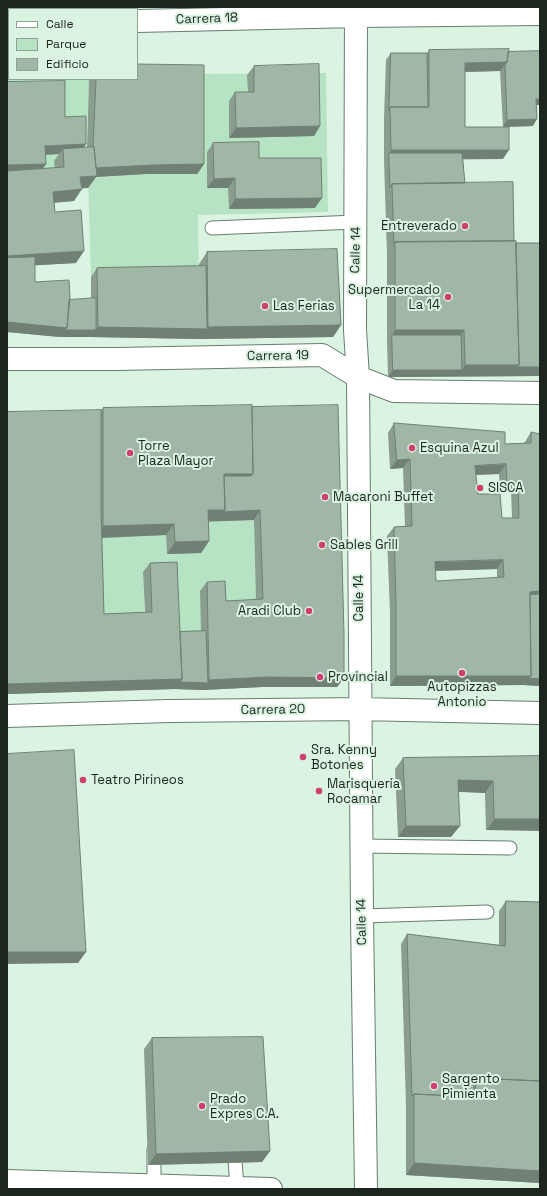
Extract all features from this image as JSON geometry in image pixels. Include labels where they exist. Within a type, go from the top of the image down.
[{"type":"street","name":"Carrera 18","points":[[138,21],[233,13],[356,11],[540,14]]},
{"type":"street","name":"Calle 14","points":[[356,11],[355,330],[358,377],[362,916],[366,1189]]},
{"type":"street","name":"Carrera 19","points":[[7,359],[117,359],[322,355],[358,377],[394,391],[540,393]]},
{"type":"street","name":"Carrera 20","points":[[7,716],[169,711],[360,709],[540,713]]},
{"type":"street","points":[[7,1181],[271,1189]]},
{"type":"lane","points":[[212,228],[356,222]]},
{"type":"lane","points":[[362,846],[510,848]]},
{"type":"lane","points":[[362,916],[487,912]]},
{"type":"lane","points":[[154,1133],[154,1185]]},
{"type":"lane","points":[[233,1134],[237,1188]]},
{"type":"green space","points":[[7,71],[8,80],[89,80],[86,159],[56,178],[7,182]]},
{"type":"green space","points":[[326,73],[328,212],[198,215],[199,276],[91,277],[88,178],[146,174],[197,74]]},
{"type":"green space","points":[[254,520],[257,609],[219,610],[201,591],[202,638],[173,639],[143,573],[145,622],[98,623],[94,538],[166,535],[167,554],[201,552],[200,522]]},
{"type":"building","points":[[509,49],[507,62],[465,63],[465,127],[509,127],[509,150],[391,150],[390,107],[429,107],[429,50]]},
{"type":"building","points":[[540,51],[540,99],[536,99],[537,119],[507,120],[505,65],[507,62],[508,52]]},
{"type":"building","points":[[391,53],[427,53],[428,107],[390,107],[389,110]]},
{"type":"building","points":[[138,64],[204,65],[204,164],[96,168],[93,147],[96,80],[138,80]]},
{"type":"building","points":[[319,64],[320,126],[236,128],[235,92],[254,92],[254,66]]},
{"type":"building","points":[[65,81],[65,117],[86,116],[86,144],[45,146],[46,164],[7,165],[7,82]]},
{"type":"building","points":[[259,142],[259,158],[321,158],[322,198],[235,199],[235,178],[214,179],[213,143]]},
{"type":"building","points":[[94,147],[97,176],[80,177],[82,189],[53,192],[55,212],[81,210],[84,251],[7,256],[7,171],[64,167],[63,149]]},
{"type":"building","points":[[389,153],[462,153],[465,183],[392,184],[390,187]]},
{"type":"building","points":[[513,182],[514,241],[395,242],[394,244],[392,184]]},
{"type":"building","name":"Supermercado La 14","points":[[516,241],[519,365],[465,365],[464,330],[395,330],[395,242]]},
{"type":"building","points":[[516,243],[540,243],[540,367],[517,367],[519,365]]},
{"type":"building","name":"Las Ferias","points":[[337,249],[341,325],[208,327],[207,252]]},
{"type":"building","points":[[35,257],[35,282],[69,280],[70,297],[67,328],[7,322],[7,258]]},
{"type":"building","points":[[206,266],[207,329],[98,327],[97,268]]},
{"type":"building","points":[[96,298],[96,330],[65,330],[67,328],[69,300]]},
{"type":"building","points":[[392,335],[461,335],[462,370],[393,370]]},
{"type":"building","points":[[252,405],[253,474],[224,474],[225,510],[208,510],[209,541],[175,542],[174,524],[103,526],[103,408]]},
{"type":"building","points":[[338,405],[344,678],[268,677],[209,680],[207,582],[225,581],[226,601],[263,599],[260,510],[224,512],[224,476],[251,476],[253,474],[252,407]]},
{"type":"building","points":[[101,410],[101,510],[104,614],[152,612],[150,563],[177,562],[182,679],[7,684],[7,412]]},
{"type":"building","points":[[394,423],[505,432],[505,444],[531,443],[531,432],[540,434],[540,591],[530,592],[531,676],[396,676],[394,527],[412,526],[410,459],[397,460]],"holes":[[[506,464],[507,482],[518,481],[519,518],[502,518],[500,494],[478,494],[475,466]],[[503,560],[504,577],[436,581],[435,562]]]},
{"type":"building","points":[[540,594],[540,679],[529,678],[531,676],[530,595]]},
{"type":"building","points":[[206,631],[208,683],[180,682],[182,679],[180,632]]},
{"type":"building","points":[[74,750],[86,952],[7,952],[7,754]]},
{"type":"building","points":[[540,756],[540,819],[494,819],[493,781],[458,780],[460,826],[406,826],[403,758]]},
{"type":"building","points":[[506,901],[540,902],[540,1081],[475,1078],[474,1097],[414,1094],[412,1096],[407,934],[505,946]]},
{"type":"building","name":"Prado Expres C.A.","points":[[263,1037],[270,1151],[156,1154],[152,1038]]},
{"type":"building","points":[[475,1078],[540,1081],[540,1171],[414,1163],[414,1094],[476,1097]]},
{"type":"place","name":"Entreverado","points":[[465,226]]},
{"type":"place","name":"Supermercado La 14","points":[[448,297]]},
{"type":"place","name":"Las Ferias","points":[[265,306]]},
{"type":"place","name":"Esquina Azul","points":[[412,448]]},
{"type":"place","name":"Torre Plaza Mayor","points":[[130,453]]},
{"type":"place","name":"SISCA","points":[[480,488]]},
{"type":"place","name":"Macaroni Buffet","points":[[325,497]]},
{"type":"place","name":"Sables Grill","points":[[322,545]]},
{"type":"place","name":"Aradi Club","points":[[309,611]]},
{"type":"place","name":"Autopizzas Antonio","points":[[462,673]]},
{"type":"place","name":"Provincial","points":[[320,677]]},
{"type":"place","name":"Sra. Kenny Botones","points":[[303,757]]},
{"type":"place","name":"Teatro Pirineos","points":[[83,780]]},
{"type":"place","name":"Marisquería Rocamar","points":[[319,791]]},
{"type":"place","name":"Sargento Pimienta","points":[[434,1086]]},
{"type":"place","name":"Prado Expres C.A.","points":[[202,1106]]}]
